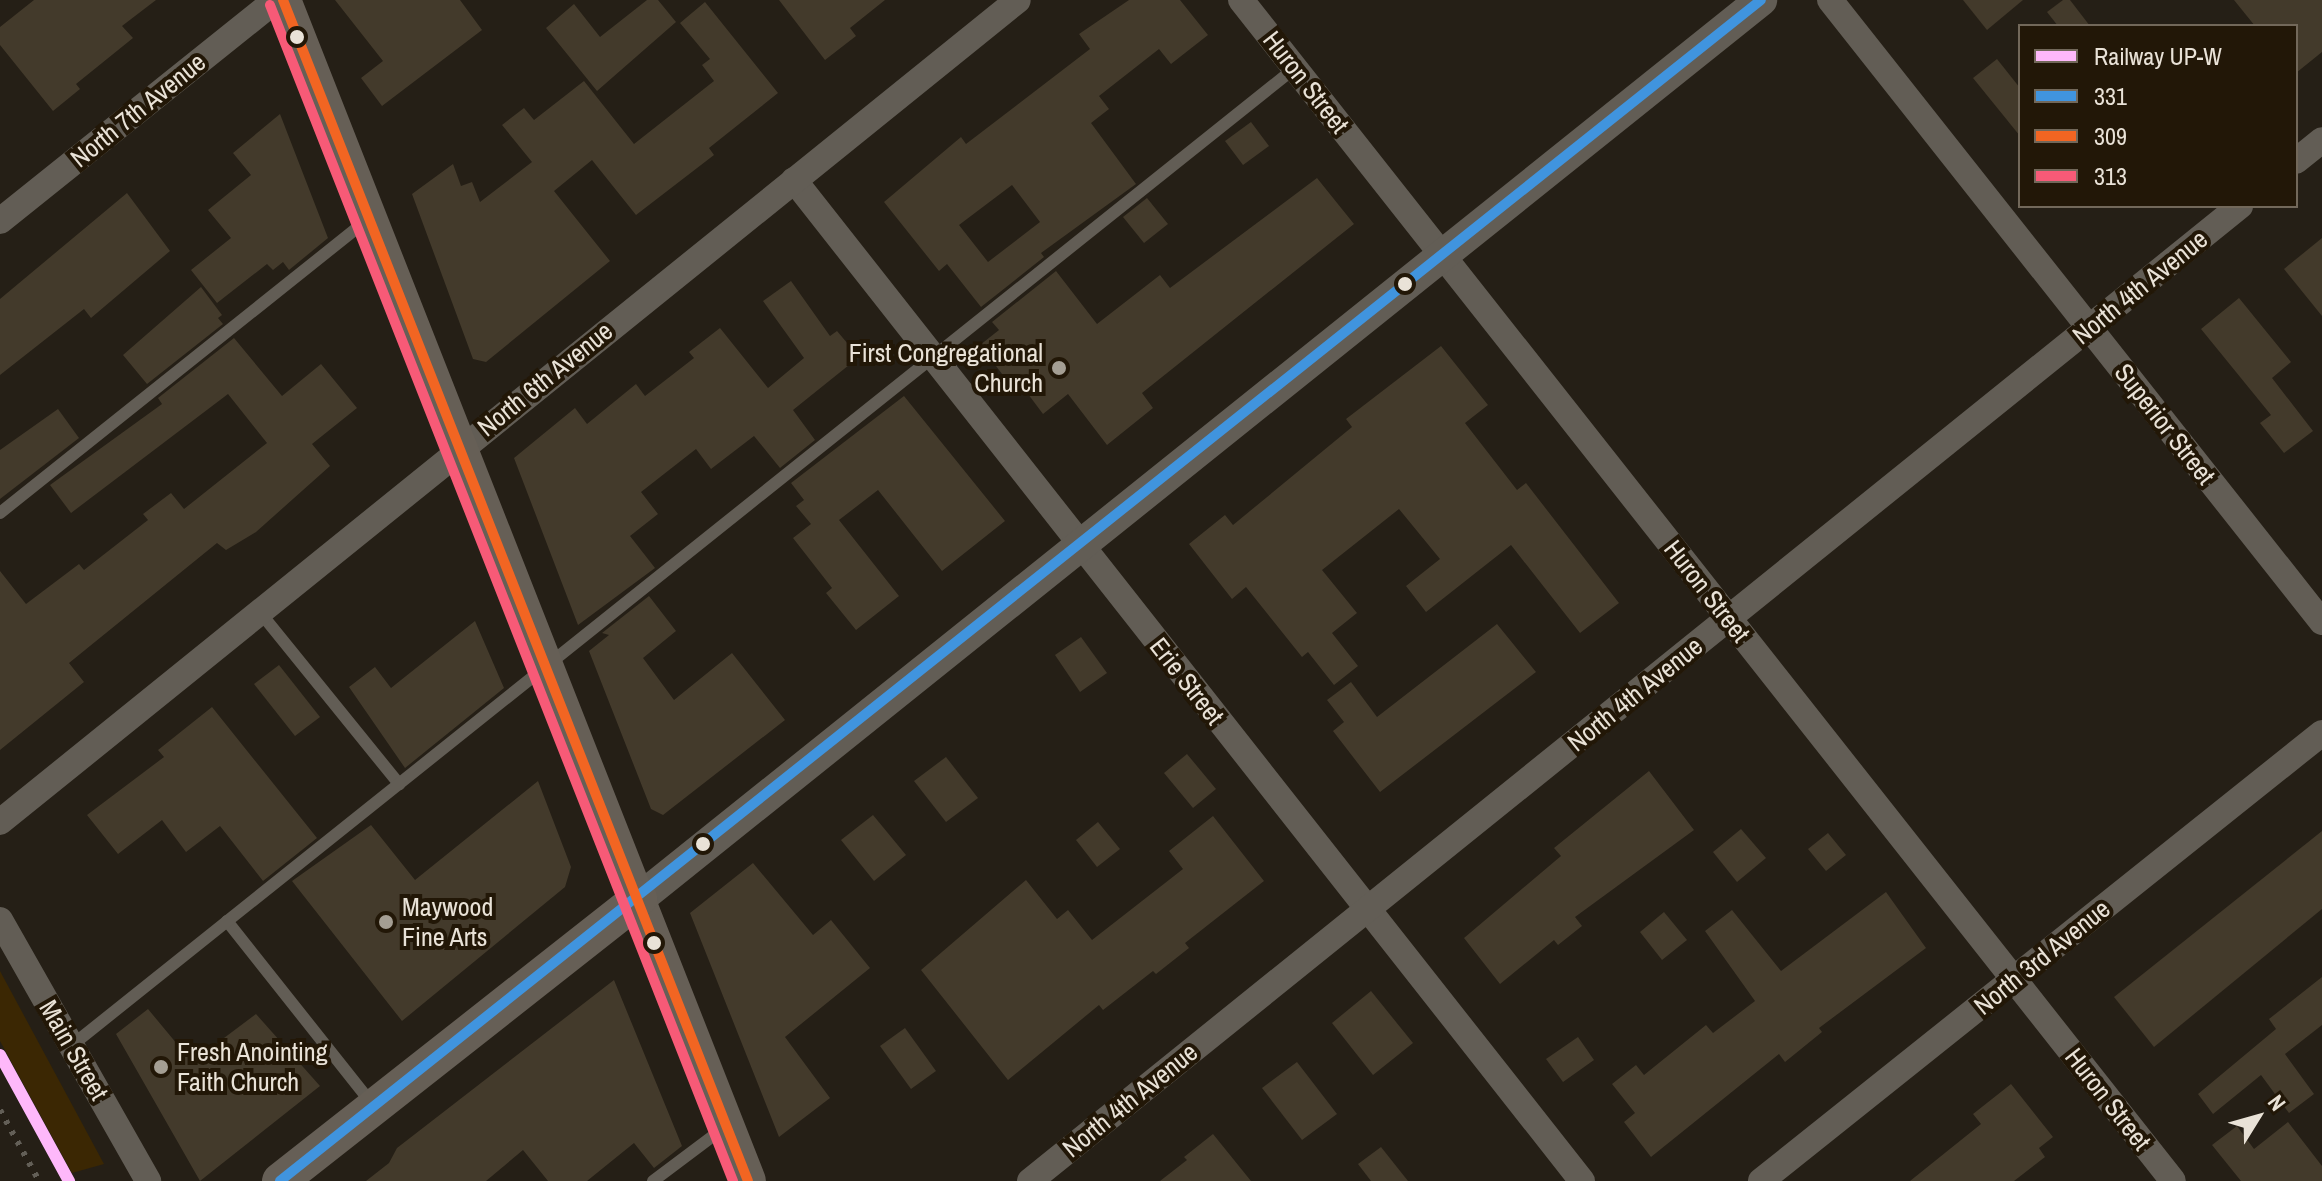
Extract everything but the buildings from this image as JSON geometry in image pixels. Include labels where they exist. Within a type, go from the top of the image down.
[{"type":"main road","points":[[283,0],[543,669],[639,899],[748,1181]]},
{"type":"main road","points":[[280,1181],[639,899]]},
{"type":"street","name":"North 7th Avenue","points":[[0,221],[276,0]]},
{"type":"street","name":"North 6th Avenue","points":[[0,822],[458,448],[1018,0]]},
{"type":"street","name":"Huron Street","points":[[1241,0],[2173,1181]]},
{"type":"street","points":[[639,899],[1761,0]]},
{"type":"street","name":"Superior Street","points":[[1830,0],[2322,622]]},
{"type":"street","points":[[2298,159],[2322,140]]},
{"type":"street","name":"Erie Street","points":[[794,180],[1582,1181]]},
{"type":"street","name":"North 4th Avenue","points":[[1030,1181],[2238,208]]},
{"type":"street","name":"North 3rd Avenue","points":[[1761,1181],[2322,733]]},
{"type":"street","name":"Main Street","points":[[0,920],[148,1181]]},
{"type":"lane","points":[[71,1046],[1295,68]]},
{"type":"lane","points":[[0,513],[368,219]]},
{"type":"lane","points":[[259,611],[399,784]]},
{"type":"lane","points":[[227,921],[374,1106]]},
{"type":"lane","points":[[653,1181],[727,1125]]},
{"type":"shaded area","points":[[0,971],[104,1164],[72,1173],[0,1041]]},
{"type":"railway","points":[[0,1110],[39,1181]]},
{"type":"rail line","name":"UP-W","points":[[0,1055],[69,1181]]},
{"type":"transit line","name":"309","points":[[283,0],[748,1181]]},
{"type":"transit line","name":"331","points":[[280,1181],[1761,0]]},
{"type":"transit line","name":"313","points":[[270,5],[733,1181]]},
{"type":"place","name":"First Congregational Church","points":[[1059,368]]},
{"type":"place","name":"Maywood Fine Arts","points":[[386,922]]},
{"type":"place","name":"Fresh Anointing Faith Church","points":[[161,1067]]}]
